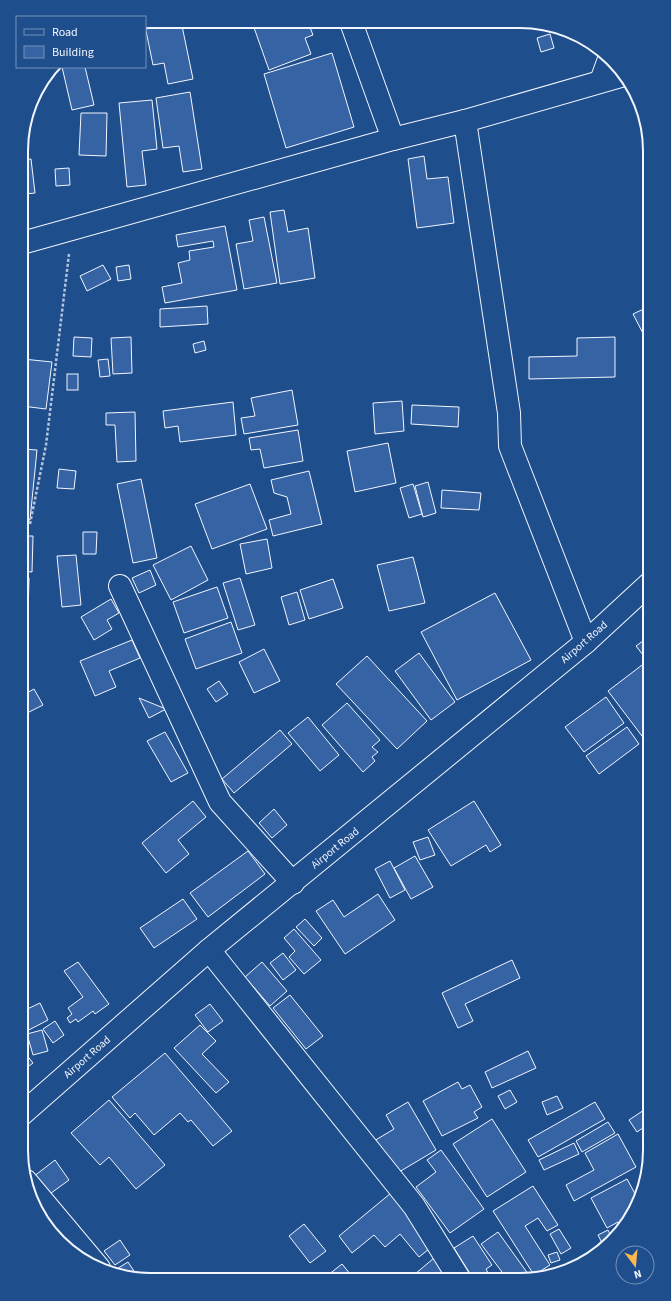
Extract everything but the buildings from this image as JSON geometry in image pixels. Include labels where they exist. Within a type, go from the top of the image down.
[{"type":"street","points":[[353,28],[393,139]]},
{"type":"street","points":[[28,242],[72,231],[393,139],[466,121],[611,78],[610,68]]},
{"type":"street","points":[[466,121],[509,413],[510,446],[586,642]]},
{"type":"street","points":[[120,586],[220,802],[293,883]]},
{"type":"street","name":"Airport Road","points":[[28,1109],[208,950],[293,883],[586,642],[643,589]]},
{"type":"street","points":[[208,950],[414,1206],[456,1273]]},
{"type":"street","points":[[36,1192],[90,1258]]},
{"type":"path","points":[[28,526],[30,524],[46,445],[72,231]]}]
